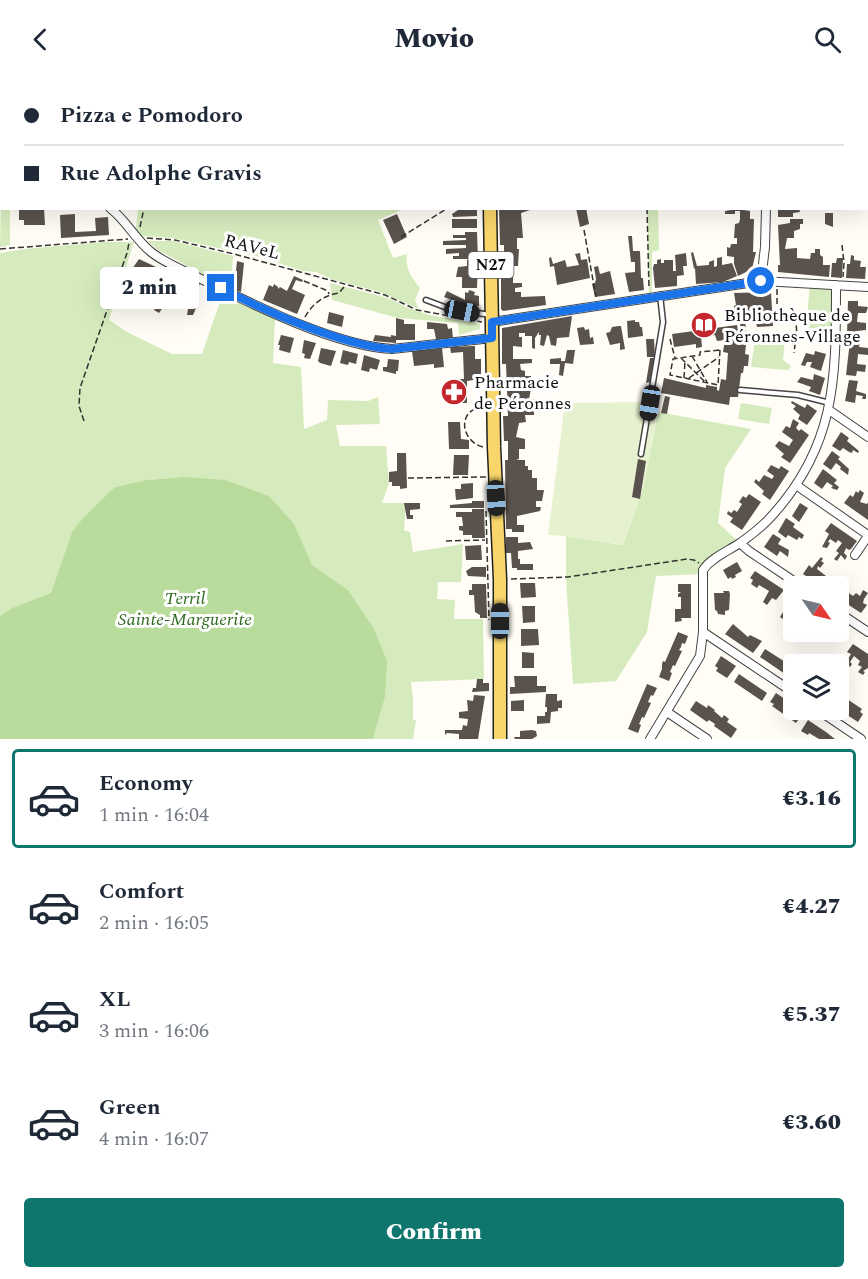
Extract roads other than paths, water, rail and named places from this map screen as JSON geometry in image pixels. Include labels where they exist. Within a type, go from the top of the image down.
[{"type":"main road","name":"N27","points":[[490,210],[494,447],[500,579],[500,738]]},
{"type":"street","points":[[113,210],[134,238],[164,260],[236,296],[335,336],[385,348],[492,338]]},
{"type":"street","points":[[761,281],[766,210]]},
{"type":"street","points":[[492,318],[761,281],[868,287]]},
{"type":"street","points":[[650,739],[699,660],[703,632],[702,574],[705,567],[768,520],[796,485],[814,452],[830,406],[836,364],[839,285]]},
{"type":"street","points":[[830,406],[868,437]]},
{"type":"street","points":[[796,485],[868,535],[855,555]]},
{"type":"street","points":[[740,543],[787,576]]},
{"type":"street","points":[[849,619],[868,632]]},
{"type":"street","points":[[703,632],[783,686]]},
{"type":"street","points":[[667,712],[707,739]]},
{"type":"street","points":[[833,720],[861,739]]},
{"type":"lane","points":[[641,454],[663,322],[660,295]]},
{"type":"lane","points":[[426,300],[450,309],[492,318]]},
{"type":"lane","points":[[740,390],[798,394],[830,406]]},
{"type":"place","name":"Bibliothèque de Péronnes-Village","points":[[704,325]]},
{"type":"place","name":"Pharmacie de Péronnes","points":[[454,392]]},
{"type":"park label","name":"Terril Sainte-Marguerite","points":[[185,608]]}]
